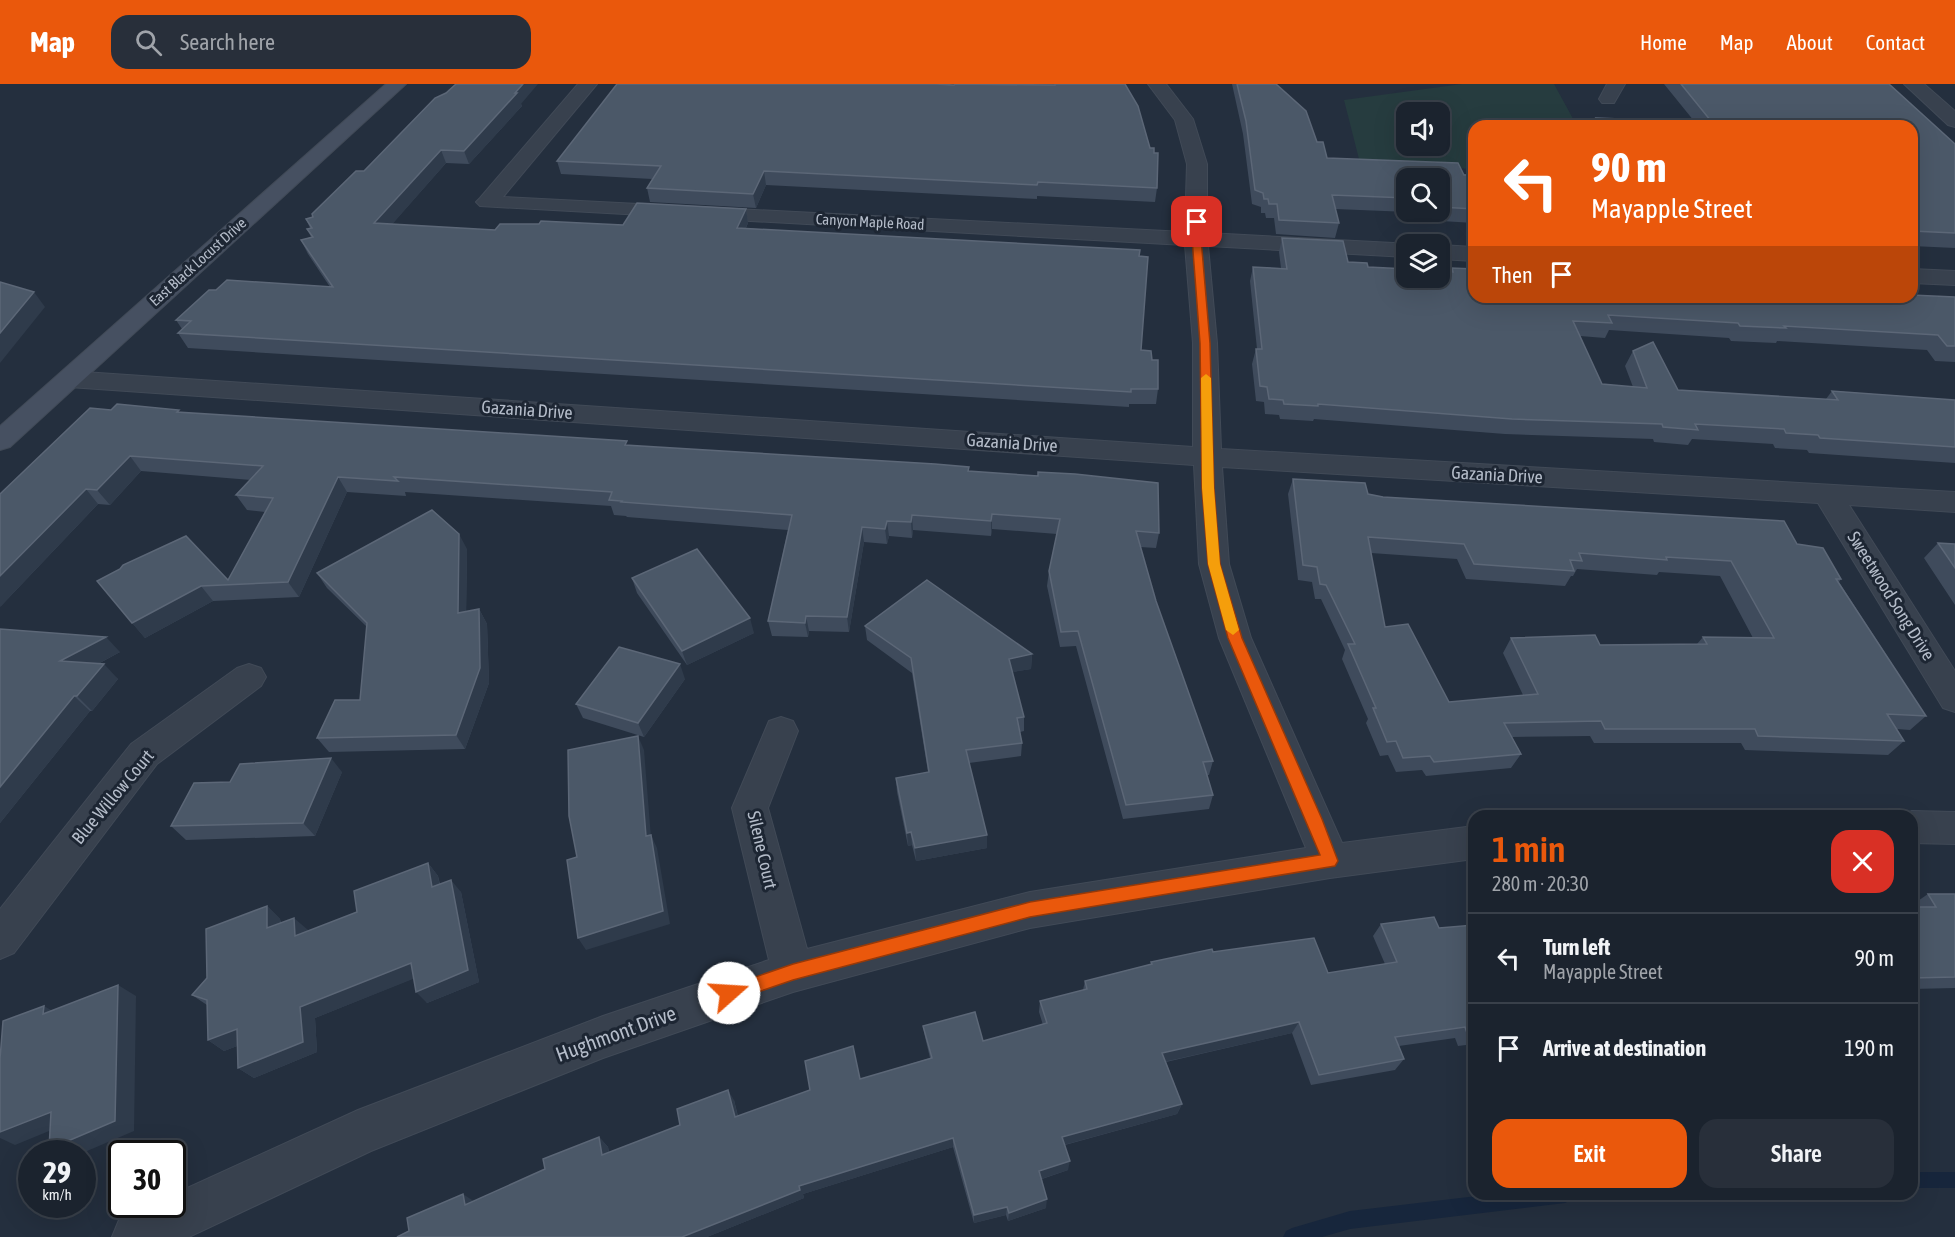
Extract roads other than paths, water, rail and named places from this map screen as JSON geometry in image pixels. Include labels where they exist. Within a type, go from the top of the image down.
[{"type":"street","name":"East Black Locust Drive","points":[[0,441],[397,84]]},
{"type":"street","name":"Canyon Maple Road","points":[[588,84],[487,202],[1396,249]]},
{"type":"street","points":[[1157,84],[1184,119],[1197,164],[1196,238],[1205,343],[1214,564],[1235,638],[1330,861]]},
{"type":"street","points":[[1913,84],[1955,121]]},
{"type":"street","points":[[1450,253],[1468,254]]},
{"type":"street","points":[[1918,276],[1955,278]]},
{"type":"street","name":"Gazania Drive","points":[[69,379],[1208,457],[1955,502]]},
{"type":"street","name":"Sweetwood Song Drive","points":[[1827,494],[1955,699]]},
{"type":"street","name":"Blue Willow Court","points":[[0,940],[144,754],[249,677]]},
{"type":"street","name":"Silene Court","points":[[781,731],[750,808],[793,972]]},
{"type":"street","points":[[1918,827],[1955,828]]},
{"type":"street","name":"Hughmont Drive","points":[[136,1237],[358,1133],[603,1036],[793,972],[1030,910],[1330,861],[1468,844]]},
{"type":"waterway","points":[[1918,1180],[1955,1180]]},
{"type":"waterway","points":[[1292,1237],[1350,1220],[1515,1200]]}]
